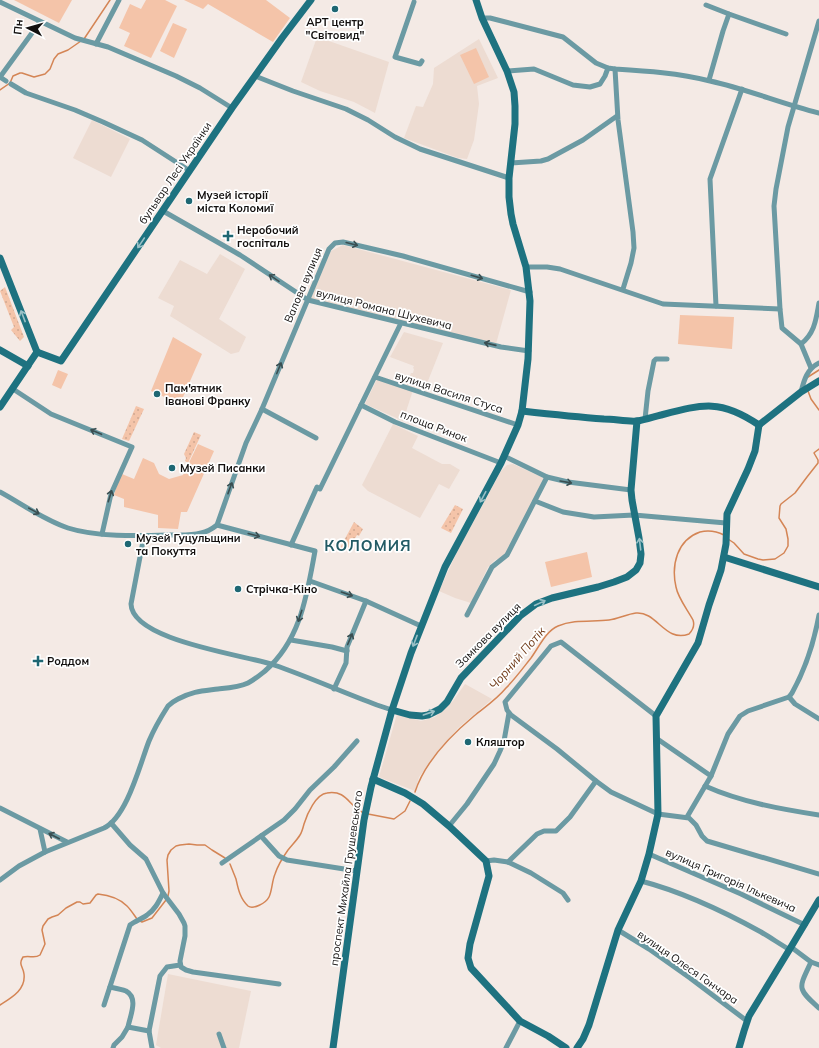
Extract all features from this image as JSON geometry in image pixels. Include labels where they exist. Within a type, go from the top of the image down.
[{"type":"street","points":[[96,44],[119,0]]},
{"type":"street","name":"бульвар Лесі Українки","points":[[37,352],[61,361],[232,108],[311,0]]},
{"type":"street","name":"проспект Михайла Грушевського","points":[[333,1048],[366,805],[392,710],[411,652],[447,562],[503,459],[518,425],[522,411],[529,351],[530,292],[526,267],[511,214],[509,197],[509,178],[515,124],[515,106],[513,89],[507,71],[482,18],[476,0]]},
{"type":"street","points":[[0,2],[82,41],[108,47],[176,76],[200,88],[232,108]]},
{"type":"street","points":[[414,2],[395,57],[420,64],[422,61]]},
{"type":"street","points":[[706,5],[786,34]]},
{"type":"street","points":[[709,80],[729,14]]},
{"type":"street","points":[[482,18],[490,18],[563,37],[596,63],[608,68],[664,72],[709,80],[742,89],[794,107],[819,113]]},
{"type":"street","points":[[811,368],[801,344],[782,328],[774,206],[788,127],[819,21]]},
{"type":"street","points":[[6,81],[0,77],[40,22]]},
{"type":"street","points":[[507,71],[534,69],[573,84],[590,87],[600,84],[608,68]]},
{"type":"street","points":[[615,69],[614,74],[618,116],[634,242],[631,263],[623,289]]},
{"type":"street","points":[[255,76],[346,109],[368,120],[395,137],[420,149],[509,178]]},
{"type":"street","points":[[11,84],[26,93],[75,110],[142,140],[190,170]]},
{"type":"street","points":[[716,306],[710,179],[742,89]]},
{"type":"street","points":[[511,163],[548,159],[582,140],[618,116]]},
{"type":"street","name":"вулиця Романа Шухевича","points":[[163,211],[240,255],[307,300],[502,347],[529,351]]},
{"type":"street","name":"Валова вулиця","points":[[217,525],[246,443],[262,410],[329,249],[335,243],[343,242],[403,256],[530,292]]},
{"type":"street","points":[[0,258],[37,352],[0,407]]},
{"type":"street","points":[[526,267],[560,268],[663,304],[780,309]]},
{"type":"street","points":[[801,344],[807,340],[812,332],[819,303]]},
{"type":"street","points":[[291,545],[318,488],[362,405],[401,323]]},
{"type":"street","points":[[0,350],[28,366]]},
{"type":"street","points":[[646,419],[648,391],[654,361],[657,358],[667,359]]},
{"type":"street","points":[[801,392],[805,377],[811,368],[819,363]]},
{"type":"street","name":"вулиця Василя Стуса","points":[[375,377],[518,425]]},
{"type":"street","points":[[577,1048],[589,1025],[618,930],[641,881],[649,854],[658,814],[656,716],[698,643],[724,557],[727,514],[755,451],[759,425],[801,392],[819,381]]},
{"type":"street","points":[[13,389],[51,414],[132,447],[111,494],[102,534]]},
{"type":"street","name":"площа Ринок","points":[[362,405],[395,422],[503,459],[547,477],[568,482],[631,490]]},
{"type":"street","points":[[522,411],[560,416],[638,421],[708,405],[724,407],[750,419],[759,425]]},
{"type":"street","points":[[262,410],[316,438]]},
{"type":"street","name":"Замкова вулиця","points":[[392,710],[410,715],[422,716],[428,715],[440,709],[447,702],[462,678],[520,616],[536,604],[552,598],[614,582],[627,577],[636,570],[640,563],[641,554],[631,490],[638,421]]},
{"type":"street","points":[[467,615],[492,567],[507,555],[547,477]]},
{"type":"street","points":[[0,492],[46,518],[64,526],[81,531],[102,534],[144,536],[196,534],[212,529],[217,525],[315,551],[303,609],[291,640],[273,664],[247,684],[222,689],[192,692],[170,704],[152,735],[127,798],[111,823],[104,828],[45,852],[19,866],[0,880]]},
{"type":"street","points":[[535,502],[563,512],[594,518],[634,515],[726,523]]},
{"type":"street","points":[[144,536],[131,601],[132,610],[137,619],[148,627],[171,638],[219,652],[273,664],[392,710]]},
{"type":"street","points":[[724,557],[819,587]]},
{"type":"street","points":[[310,581],[366,601],[421,626]]},
{"type":"street","points":[[334,688],[346,663],[347,647],[366,601]]},
{"type":"street","points":[[687,817],[711,776],[728,734],[740,716],[753,709],[789,697],[795,688],[814,640],[819,615]]},
{"type":"street","points":[[291,640],[347,651]]},
{"type":"street","points":[[449,826],[467,804],[494,764],[500,751],[504,741],[508,713],[505,702],[551,646],[561,642],[656,716]]},
{"type":"street","points":[[789,697],[795,704],[819,719]]},
{"type":"street","points":[[508,713],[557,749],[611,792],[658,814],[687,817],[692,820],[707,841],[819,874]]},
{"type":"street","points":[[656,738],[711,776]]},
{"type":"street","points":[[223,862],[284,820],[310,790],[338,763],[357,741]]},
{"type":"street","points":[[373,779],[417,799],[449,826],[486,861],[489,876],[470,944],[468,958],[471,968],[520,1021],[548,1036],[566,1048]]},
{"type":"street","points":[[508,862],[537,834],[544,831],[556,831],[570,817],[596,781]]},
{"type":"street","points":[[705,786],[729,796],[764,805],[819,815]]},
{"type":"street","points":[[0,808],[67,842]]},
{"type":"street","points":[[111,823],[130,845],[146,859],[166,896],[186,926],[180,965]]},
{"type":"street","points":[[40,829],[45,852]]},
{"type":"street","points":[[261,836],[279,856],[287,860],[357,871]]},
{"type":"street","name":"вулиця Григорія Ількевича","points":[[649,854],[740,894],[805,925]]},
{"type":"street","points":[[486,861],[494,860],[508,862],[555,887],[568,900]]},
{"type":"street","points":[[641,881],[676,891],[704,904],[761,932],[791,948],[811,962],[819,965]]},
{"type":"street","points":[[104,1005],[129,927],[133,922],[153,910],[166,896]]},
{"type":"street","points":[[739,1048],[747,1020],[819,900]]},
{"type":"street","name":"вулиця Олеся Гончара","points":[[618,930],[664,959],[747,1020]]},
{"type":"street","points":[[811,962],[803,979],[802,987],[806,997],[819,1008]]},
{"type":"street","points":[[152,1048],[149,1031],[160,976],[167,967],[180,965],[186,970],[193,972],[279,984]]},
{"type":"street","points":[[110,987],[126,991],[132,998],[133,1003],[128,1027],[113,1048]]},
{"type":"street","points":[[506,1048],[520,1021]]},
{"type":"street","points":[[128,1027],[149,1031]]},
{"type":"street","points":[[219,1034],[224,1048]]},
{"type":"shaded area","points":[[14,0],[72,0],[59,23]]},
{"type":"shaded area","points":[[146,0],[165,0],[177,6],[151,58],[124,46],[130,33],[119,28],[130,4],[141,9]]},
{"type":"shaded area","points":[[184,0],[266,0],[290,18],[273,42],[208,4],[203,9]]},
{"type":"shaded area","points":[[173,23],[187,29],[174,58],[160,51]]},
{"type":"shaded area","points":[[479,39],[498,78],[477,86],[479,104],[474,140],[467,159],[458,158],[404,138],[416,106],[423,107],[433,84],[434,68]]},
{"type":"shaded area","points":[[316,40],[329,41],[389,62],[375,113],[354,102],[320,91],[301,82]]},
{"type":"shaded area","points":[[476,48],[489,77],[474,84],[460,55]]},
{"type":"shaded area","points":[[92,120],[130,139],[111,177],[73,158]]},
{"type":"shaded area","points":[[343,245],[511,290],[496,344],[310,299],[331,251]]},
{"type":"shaded area","points":[[220,254],[245,269],[219,319],[246,337],[239,352],[231,354],[170,316],[174,306],[158,298],[180,260],[207,274]]},
{"type":"shaded area","points":[[5,287],[24,337],[20,341],[11,330],[14,327],[0,291]]},
{"type":"shaded area","points":[[680,315],[734,317],[732,349],[678,344]]},
{"type":"shaded area","points":[[404,332],[443,343],[424,391],[407,385],[411,373],[413,373],[414,366],[390,357]]},
{"type":"shaded area","points":[[173,337],[202,354],[180,404],[151,391]]},
{"type":"shaded area","points":[[58,370],[68,374],[61,389],[52,385]]},
{"type":"shaded area","points":[[378,377],[413,390],[403,421],[365,404]]},
{"type":"shaded area","points":[[136,406],[144,409],[129,441],[122,439]]},
{"type":"shaded area","points":[[393,424],[418,436],[412,448],[442,464],[450,464],[460,470],[449,489],[439,484],[420,518],[368,491],[362,485]]},
{"type":"shaded area","points":[[194,432],[201,435],[188,463],[185,461],[186,458],[184,454]]},
{"type":"shaded area","points":[[198,444],[214,451],[187,512],[181,512],[178,529],[158,528],[158,515],[124,507],[124,499],[114,495],[122,474],[134,479],[143,458],[154,463],[159,474],[169,479],[183,475]]},
{"type":"shaded area","points":[[513,464],[546,479],[505,556],[495,560],[488,567],[471,603],[439,591],[457,552],[501,471],[507,465]]},
{"type":"shaded area","points":[[455,505],[463,509],[451,533],[441,528]]},
{"type":"shaded area","points":[[354,522],[363,529],[353,542],[355,543],[351,551],[340,548]]},
{"type":"shaded area","points":[[587,552],[592,577],[551,587],[545,562]]},
{"type":"shaded area","points":[[465,684],[492,699],[458,728],[440,749],[419,777],[415,791],[379,777],[397,714],[421,721],[435,717],[453,701]]},
{"type":"shaded area","points":[[168,974],[251,991],[239,1048],[161,1048],[156,1045]]},
{"type":"waterway","points":[[84,39],[110,0]]},
{"type":"waterway","points":[[0,90],[10,83],[13,76],[20,73],[34,77],[45,74],[50,69],[58,54],[68,50],[81,41]]},
{"type":"waterway","name":"Чорний Потік","points":[[808,377],[819,370]]},
{"type":"waterway","name":"Чорний Потік","points":[[808,391],[811,399],[819,410]]},
{"type":"waterway","name":"Чорний Потік","points":[[728,539],[744,554],[758,559],[775,559],[784,553],[788,546],[788,539],[786,529],[779,518],[780,506],[795,493],[818,463],[814,453],[819,449]]},
{"type":"waterway","name":"Чорний Потік","points":[[415,792],[425,770],[439,750],[465,724],[502,692],[531,658],[546,635],[554,628],[570,622],[609,620],[636,613],[650,617],[667,631],[674,634],[681,636],[689,634],[692,631],[694,622],[683,604],[676,587],[674,570],[675,562],[681,547],[692,536],[706,531],[712,531],[724,535]]},
{"type":"waterway","name":"Чорний Потік","points":[[230,864],[243,900],[250,907],[259,905],[265,902],[269,897],[279,864],[301,834],[305,820],[319,797],[327,793],[339,794],[362,812]]},
{"type":"waterway","name":"Чорний Потік","points":[[368,814],[394,819],[405,811],[410,801]]},
{"type":"waterway","name":"Чорний Потік","points":[[168,896],[167,860],[171,850],[176,846],[189,844],[205,845],[225,858]]},
{"type":"waterway","name":"Чорний Потік","points":[[0,1005],[17,993],[23,985],[24,974],[21,964],[23,957],[36,957],[40,955],[45,944],[42,930],[48,919],[58,915],[66,908],[77,902],[83,904],[90,903],[98,894],[110,896],[121,901],[137,919]]},
{"type":"waterway","name":"Чорний Потік","points":[[140,921],[142,922],[152,918],[166,900]]},
{"type":"place","name":"АРТ центр \"Світовид\"","points":[[335,9]]},
{"type":"place","name":"Музей історії міста Коломиї","points":[[189,201]]},
{"type":"place","name":"Неробочий госпіталь","points":[[228,236]]},
{"type":"place","name":"Пам'ятник Іванові Франку","points":[[157,394]]},
{"type":"place","name":"Музей Писанки","points":[[172,468]]},
{"type":"place","name":"Музей Гуцульщини та Покуття","points":[[128,544]]},
{"type":"place","name":"Стрічка-Кіно","points":[[238,589]]},
{"type":"place","name":"Роддом","points":[[38,661]]},
{"type":"place","name":"Кляштор","points":[[468,742]]},
{"type":"district","name":"КОЛОМИЯ","points":[[368,545]]}]
